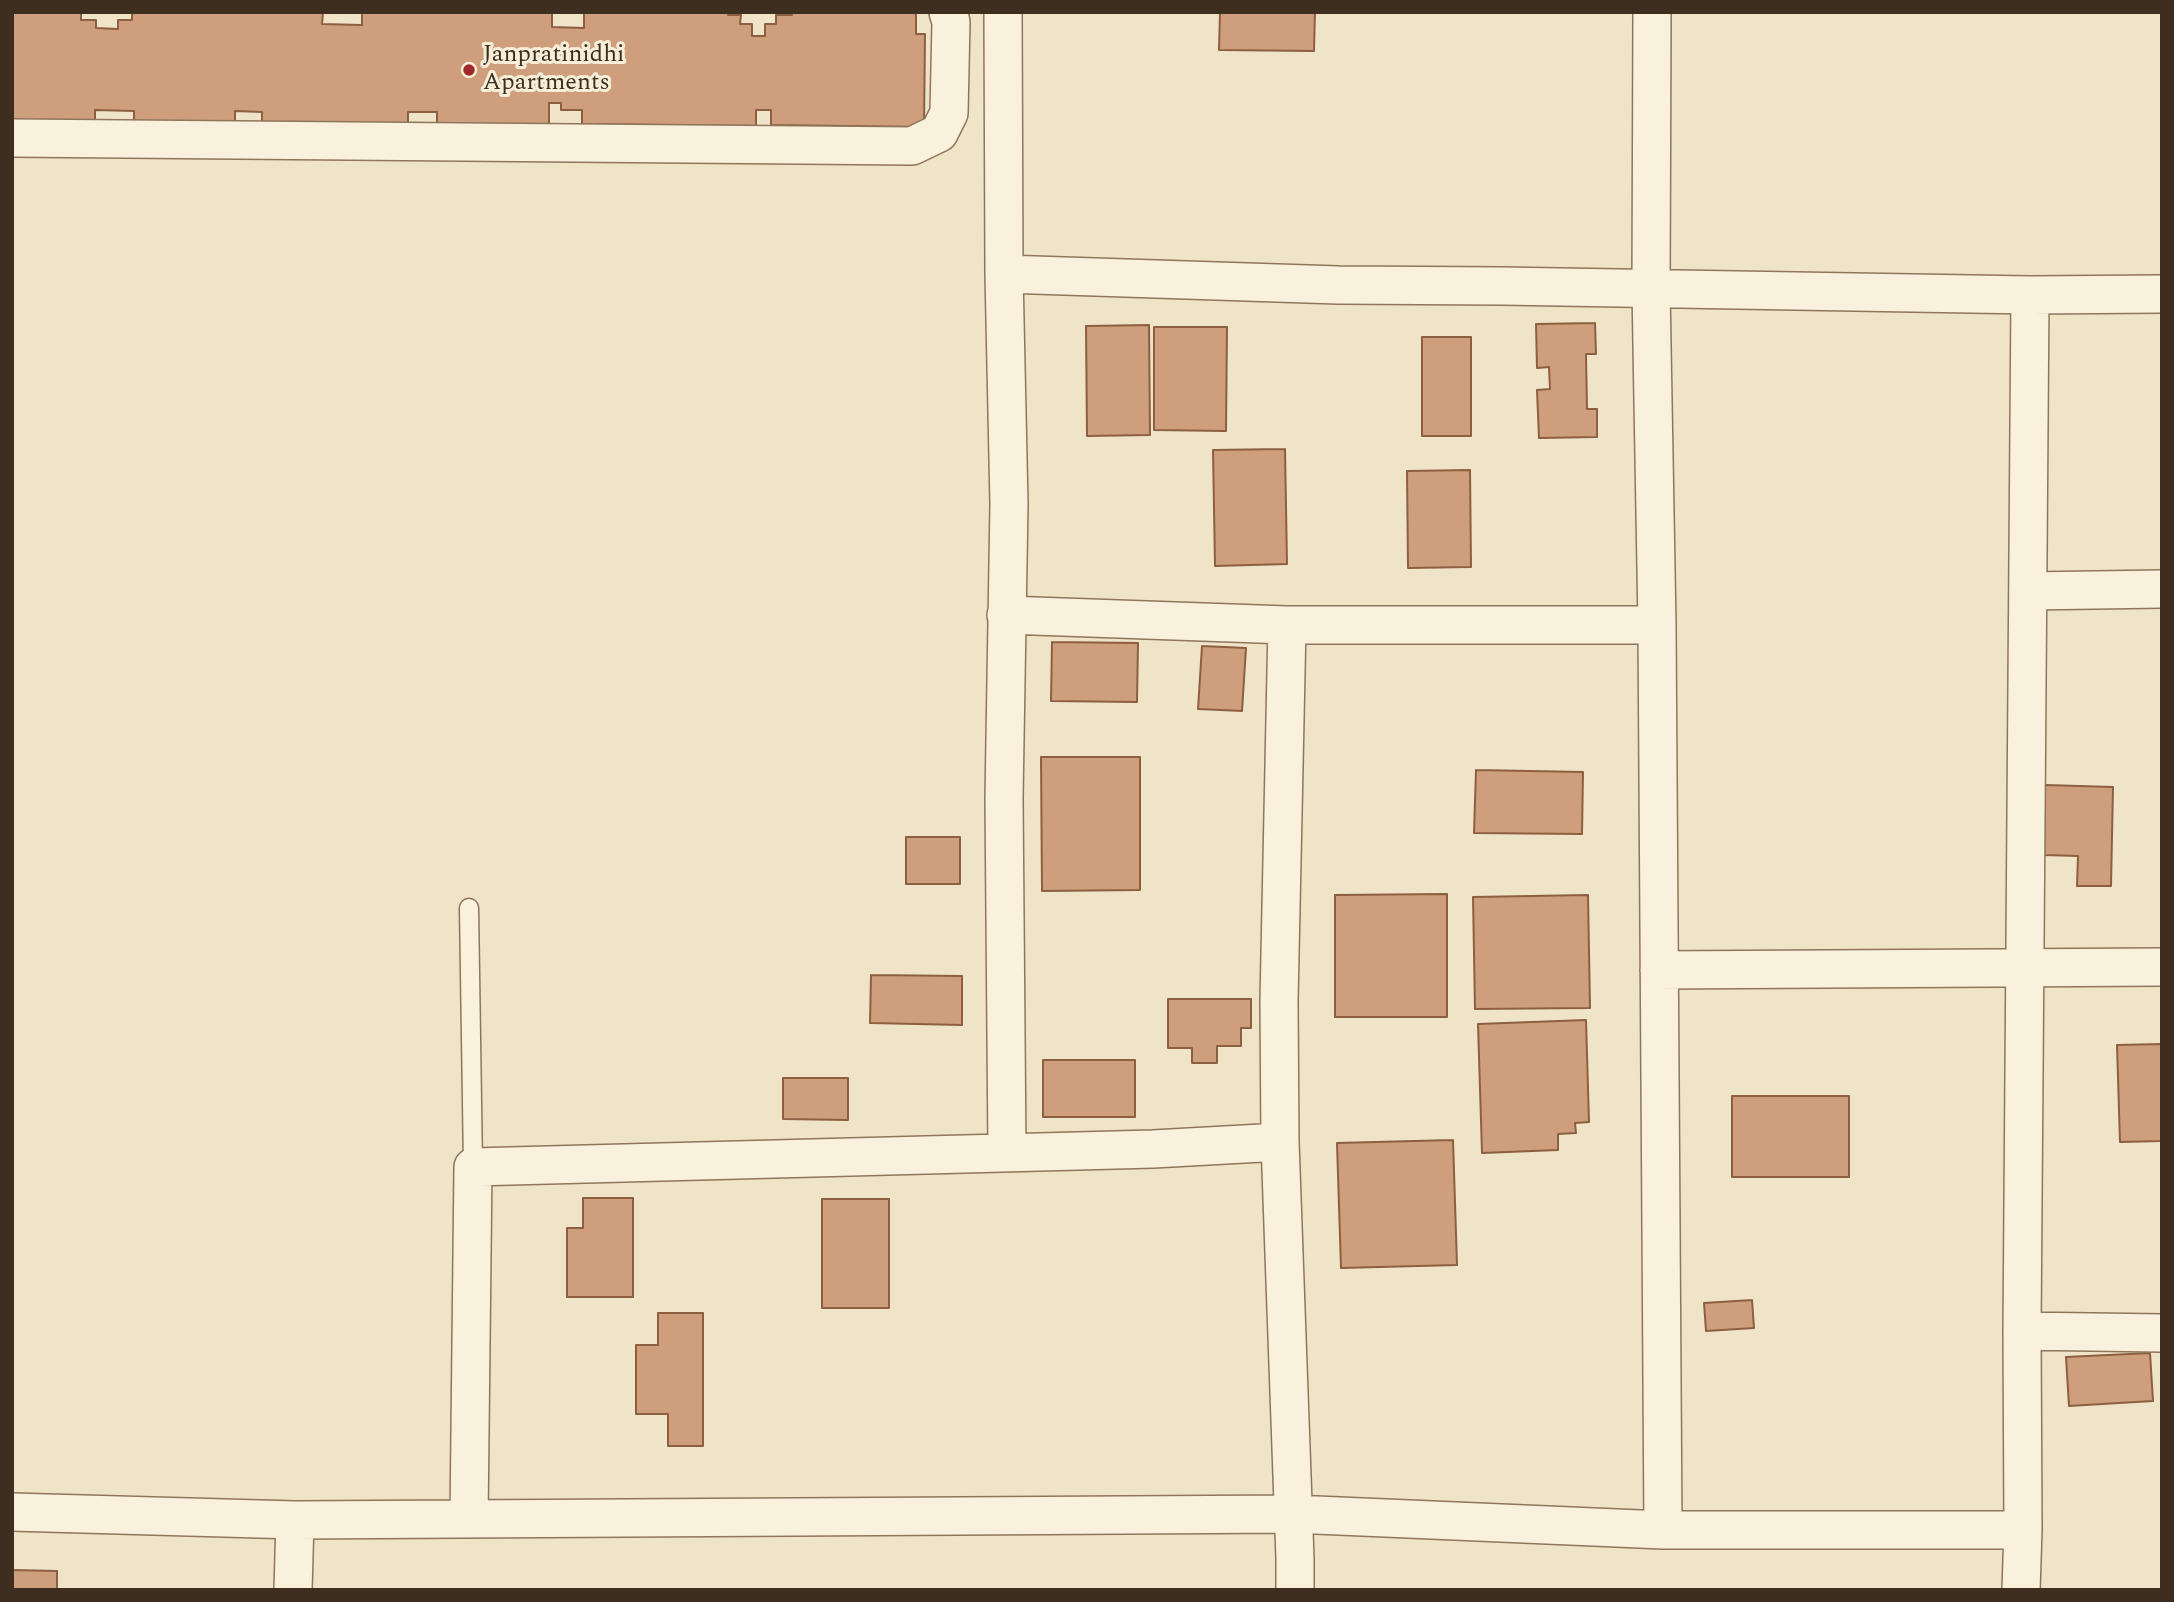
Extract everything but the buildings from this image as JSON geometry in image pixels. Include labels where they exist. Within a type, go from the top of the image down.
[{"type":"street","points":[[12,138],[912,146],[939,133],[949,113],[951,22],[947,12]]},
{"type":"street","points":[[1003,12],[1004,274],[1009,504],[1004,798],[1007,1153]]},
{"type":"street","points":[[1653,12],[1651,289],[1657,625],[1663,1530]]},
{"type":"street","points":[[1004,274],[1338,285],[2030,295],[2162,294]]},
{"type":"street","points":[[2021,1590],[2030,295]]},
{"type":"street","points":[[2028,591],[2162,589]]},
{"type":"street","points":[[1006,615],[1287,625],[1657,625]]},
{"type":"street","points":[[1287,625],[1280,1142],[1294,1590]]},
{"type":"street","points":[[1659,970],[2162,967]]},
{"type":"street","points":[[470,1519],[472,1167],[1215,1147],[1280,1142]]},
{"type":"street","points":[[2022,1331],[2162,1333]]},
{"type":"street","points":[[12,1512],[295,1520],[1293,1514],[1663,1530],[2023,1530]]},
{"type":"street","points":[[293,1590],[295,1520]]},
{"type":"lane","points":[[470,908],[472,1167]]},
{"type":"place","name":"Janpratinidhi Apartments","points":[[469,70]]}]
